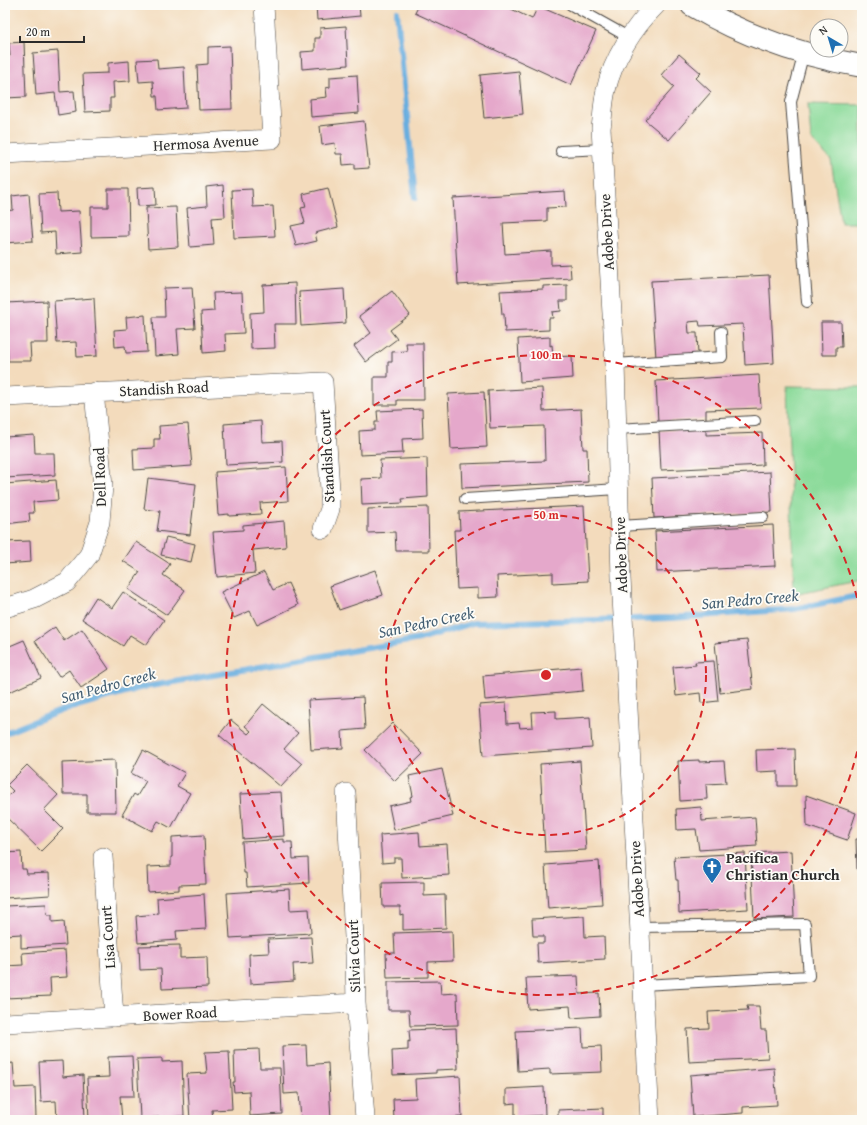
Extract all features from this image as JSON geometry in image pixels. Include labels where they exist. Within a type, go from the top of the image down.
[{"type":"street","name":"Hermosa Avenue","points":[[5,154],[272,139],[264,5]]},
{"type":"street","name":"Adobe Drive","points":[[650,1120],[621,578],[615,364],[602,128],[606,90],[619,55],[641,20],[656,5]]},
{"type":"street","points":[[692,5],[733,27],[768,40],[804,52],[862,66]]},
{"type":"street","name":"Standish Road","points":[[5,397],[323,382]]},
{"type":"street","name":"Standish Court","points":[[323,382],[330,490],[330,508],[323,529]]},
{"type":"street","name":"Dell Road","points":[[5,608],[34,599],[67,582],[89,555],[100,522],[103,486],[94,392]]},
{"type":"street","name":"Silvia Court","points":[[346,793],[355,955],[356,1003],[365,1118]]},
{"type":"street","name":"Lisa Court","points":[[103,857],[114,1017]]},
{"type":"street","name":"Bower Road","points":[[5,1023],[356,1003]]},
{"type":"lane","points":[[571,5],[630,38]]},
{"type":"lane","points":[[804,52],[791,102],[807,302]]},
{"type":"lane","points":[[561,152],[603,149]]},
{"type":"lane","points":[[615,364],[722,357],[721,332]]},
{"type":"lane","points":[[617,429],[755,421]]},
{"type":"lane","points":[[465,499],[618,489]]},
{"type":"lane","points":[[620,526],[763,517]]},
{"type":"lane","points":[[640,927],[805,924],[808,976],[642,985]]},
{"type":"green space","points":[[808,104],[862,105],[862,223],[841,223],[831,160],[811,139]]},
{"type":"green space","points":[[787,386],[862,387],[862,580],[794,594]]},
{"type":"building","points":[[316,5],[359,5],[360,16],[317,20]]},
{"type":"building","points":[[419,5],[503,5],[532,19],[538,6],[596,31],[571,85],[415,13]]},
{"type":"building","points":[[346,26],[348,65],[302,69],[301,52],[315,51],[315,38],[320,38],[320,28]]},
{"type":"building","points":[[24,42],[26,97],[5,98],[5,56],[10,56],[9,43]]},
{"type":"building","points":[[230,46],[232,109],[199,110],[197,65],[208,64],[208,47]]},
{"type":"building","points":[[58,51],[60,92],[74,91],[76,112],[58,115],[55,93],[36,95],[33,53]]},
{"type":"building","points":[[679,54],[701,73],[696,78],[711,92],[669,140],[645,120],[674,87],[661,75]]},
{"type":"building","points":[[157,59],[158,69],[184,67],[186,108],[158,110],[157,96],[154,96],[153,81],[139,82],[137,60]]},
{"type":"building","points":[[129,61],[130,81],[113,82],[114,98],[110,98],[110,111],[85,112],[83,74],[108,73],[108,63]]},
{"type":"building","points":[[519,71],[523,114],[484,118],[480,75]]},
{"type":"building","points":[[357,75],[359,113],[311,117],[310,99],[327,97],[326,88],[330,87],[330,77]]},
{"type":"building","points":[[364,121],[369,168],[355,169],[355,164],[343,165],[342,154],[336,154],[335,143],[322,145],[320,126]]},
{"type":"building","points":[[223,185],[225,217],[212,218],[214,245],[190,247],[187,208],[207,206],[206,187]]},
{"type":"building","points":[[155,187],[156,205],[138,206],[137,188]]},
{"type":"building","points":[[328,188],[338,227],[315,233],[317,241],[296,246],[291,226],[305,223],[301,208],[306,207],[303,194]]},
{"type":"building","points":[[108,189],[128,189],[129,236],[91,237],[91,207],[108,207]]},
{"type":"building","points":[[252,189],[253,207],[273,206],[275,236],[234,238],[232,190]]},
{"type":"building","points":[[565,191],[566,207],[547,208],[547,221],[503,223],[505,254],[551,251],[551,265],[570,264],[571,278],[458,285],[453,198]]},
{"type":"building","points":[[57,193],[58,212],[79,211],[82,252],[56,254],[55,232],[41,233],[39,194]]},
{"type":"building","points":[[29,194],[33,241],[5,243],[5,211],[13,210],[12,196]]},
{"type":"building","points":[[176,207],[178,247],[148,249],[146,208]]},
{"type":"building","points":[[769,275],[774,363],[745,365],[743,324],[700,326],[699,321],[688,322],[689,333],[697,333],[698,355],[656,358],[651,281]]},
{"type":"building","points":[[295,283],[296,324],[274,324],[275,348],[251,349],[250,313],[264,312],[263,285]]},
{"type":"building","points":[[567,285],[567,301],[560,301],[561,311],[552,312],[553,318],[549,318],[549,330],[505,332],[500,291],[543,289],[543,286]]},
{"type":"building","points":[[192,287],[195,328],[177,329],[179,354],[155,356],[153,317],[165,317],[164,288]]},
{"type":"building","points":[[344,289],[346,323],[301,326],[299,292]]},
{"type":"building","points":[[392,291],[410,315],[390,330],[397,339],[366,362],[354,346],[371,333],[359,316]]},
{"type":"building","points":[[242,292],[244,333],[225,334],[226,351],[203,353],[201,312],[214,311],[213,293]]},
{"type":"building","points":[[94,298],[97,356],[77,357],[76,342],[57,343],[54,301]]},
{"type":"building","points":[[47,301],[48,343],[30,343],[31,361],[8,361],[6,303]]},
{"type":"building","points":[[145,315],[147,352],[126,353],[125,346],[115,347],[114,330],[127,329],[126,317]]},
{"type":"building","points":[[821,322],[841,322],[842,347],[836,347],[836,355],[822,355]]},
{"type":"building","points":[[550,337],[550,346],[552,345],[553,357],[572,356],[573,378],[520,382],[518,339]]},
{"type":"building","points":[[406,343],[423,343],[424,400],[397,400],[397,405],[374,405],[374,377],[388,377],[388,362],[392,362],[392,352],[407,351]]},
{"type":"building","points":[[759,375],[761,408],[706,410],[706,419],[658,422],[656,381]]},
{"type":"building","points":[[542,388],[543,411],[581,409],[583,449],[587,449],[588,482],[462,488],[461,464],[545,461],[544,426],[490,428],[488,391]]},
{"type":"building","points":[[484,392],[487,447],[451,449],[448,394]]},
{"type":"building","points":[[422,409],[423,438],[402,439],[403,453],[360,455],[359,431],[375,430],[375,422],[378,422],[377,411]]},
{"type":"building","points":[[261,421],[262,442],[282,441],[283,462],[226,465],[224,424]]},
{"type":"building","points":[[188,424],[192,466],[134,470],[133,449],[154,448],[154,439],[160,439],[159,426]]},
{"type":"building","points":[[706,428],[706,435],[762,433],[763,465],[661,470],[659,431]]},
{"type":"building","points":[[34,435],[35,453],[54,453],[55,475],[5,478],[5,437]]},
{"type":"building","points":[[427,458],[428,497],[402,499],[403,503],[362,505],[361,479],[381,478],[380,460]]},
{"type":"building","points":[[286,467],[288,501],[260,503],[261,514],[229,516],[229,514],[218,515],[215,472]]},
{"type":"building","points":[[770,472],[772,512],[654,518],[652,478]]},
{"type":"building","points":[[148,478],[196,484],[190,535],[157,531],[160,511],[144,509]]},
{"type":"building","points":[[56,480],[58,500],[33,502],[34,513],[29,513],[30,521],[5,524],[5,484]]},
{"type":"building","points":[[584,506],[588,581],[553,583],[553,573],[497,576],[498,597],[478,598],[478,588],[457,589],[454,530],[460,530],[459,512]]},
{"type":"building","points":[[428,507],[429,551],[396,551],[395,532],[368,533],[368,509]]},
{"type":"building","points":[[284,521],[286,547],[253,550],[255,573],[217,577],[213,532],[243,530],[243,525]]},
{"type":"building","points":[[773,525],[775,566],[657,572],[655,531]]},
{"type":"building","points":[[166,537],[195,544],[191,562],[161,555]]},
{"type":"building","points":[[30,541],[31,562],[5,564],[5,542]]},
{"type":"building","points":[[136,542],[170,564],[163,575],[185,590],[167,615],[128,589],[140,572],[123,561]]},
{"type":"building","points":[[375,570],[383,595],[339,610],[330,586]]},
{"type":"building","points":[[264,572],[273,590],[288,583],[298,605],[257,625],[250,611],[234,618],[221,592]]},
{"type":"building","points":[[123,592],[164,620],[146,645],[130,635],[123,646],[82,619],[96,597],[112,608]]},
{"type":"building","points":[[55,627],[64,641],[82,629],[109,669],[81,688],[69,670],[59,677],[35,641]]},
{"type":"building","points":[[24,640],[41,678],[5,694],[5,648]]},
{"type":"building","points":[[747,640],[753,689],[720,693],[715,643]]},
{"type":"building","points":[[714,661],[718,701],[701,703],[700,693],[676,696],[673,667],[696,665],[695,662]]},
{"type":"building","points":[[581,667],[583,691],[485,700],[483,676]]},
{"type":"building","points":[[363,697],[365,729],[342,731],[343,748],[311,750],[308,700]]},
{"type":"building","points":[[506,703],[507,724],[519,723],[520,728],[533,727],[532,712],[556,711],[556,719],[590,717],[592,748],[483,756],[479,705]]},
{"type":"building","points":[[263,704],[298,733],[284,749],[302,764],[281,787],[219,735],[231,720],[248,734],[251,731],[245,726]]},
{"type":"building","points":[[393,723],[423,754],[395,781],[365,750]]},
{"type":"building","points":[[795,749],[796,786],[778,786],[778,771],[757,772],[756,750]]},
{"type":"building","points":[[143,750],[185,773],[177,786],[190,793],[171,828],[158,821],[152,831],[122,815],[134,794],[137,796],[146,781],[131,773]]},
{"type":"building","points":[[115,760],[116,812],[87,812],[87,794],[63,794],[62,762]]},
{"type":"building","points":[[699,760],[699,762],[724,761],[726,783],[706,784],[707,799],[680,801],[678,761]]},
{"type":"building","points":[[580,761],[586,850],[545,852],[540,764]]},
{"type":"building","points":[[27,765],[58,795],[44,810],[63,829],[41,851],[5,816],[5,799],[13,791],[7,785]]},
{"type":"building","points":[[442,769],[453,816],[394,830],[389,806],[411,801],[410,797],[413,796],[409,776]]},
{"type":"building","points":[[281,792],[284,836],[243,839],[240,794]]},
{"type":"building","points":[[806,795],[856,813],[847,840],[807,826]]},
{"type":"building","points":[[701,807],[702,821],[755,817],[757,846],[699,850],[696,829],[677,830],[676,809]]},
{"type":"building","points":[[419,832],[420,846],[447,844],[449,875],[402,878],[401,858],[394,858],[394,862],[382,863],[380,835]]},
{"type":"building","points":[[204,835],[206,884],[179,885],[179,890],[148,892],[147,867],[171,866],[172,837]]},
{"type":"building","points":[[284,839],[284,842],[292,842],[293,859],[308,858],[309,883],[247,887],[246,873],[244,873],[242,842]]},
{"type":"building","points":[[856,839],[862,839],[862,870],[857,870]]},
{"type":"building","points":[[791,851],[794,917],[754,919],[751,853]]},
{"type":"building","points":[[21,852],[22,869],[26,869],[27,874],[49,873],[50,895],[5,898],[5,853]]},
{"type":"building","points":[[745,853],[748,909],[679,913],[678,880],[676,880],[674,857]]},
{"type":"building","points":[[599,861],[602,904],[548,908],[545,865]]},
{"type":"building","points":[[424,882],[424,896],[445,895],[446,928],[403,930],[403,914],[400,915],[400,907],[383,907],[382,883]]},
{"type":"building","points":[[289,889],[290,910],[309,909],[311,933],[230,938],[227,893]]},
{"type":"building","points":[[204,894],[206,929],[176,931],[177,940],[138,943],[136,916],[158,914],[157,898]]},
{"type":"building","points":[[46,904],[47,915],[52,915],[52,922],[64,921],[66,945],[21,948],[21,934],[5,935],[5,906]]},
{"type":"building","points":[[584,916],[585,937],[604,936],[605,959],[538,963],[537,943],[544,943],[544,936],[533,936],[532,919]]},
{"type":"building","points":[[452,931],[453,961],[428,962],[428,977],[387,978],[386,953],[395,953],[394,933]]},
{"type":"building","points":[[311,937],[313,963],[293,964],[294,981],[250,984],[249,954],[269,953],[268,939]]},
{"type":"building","points":[[180,945],[180,958],[207,957],[208,987],[162,989],[161,969],[140,970],[139,946]]},
{"type":"building","points":[[65,950],[67,977],[50,978],[51,996],[5,998],[5,966],[23,965],[22,953]]},
{"type":"building","points":[[578,976],[579,994],[599,993],[600,1016],[571,1018],[570,1006],[528,1009],[526,978]]},
{"type":"building","points":[[440,981],[441,994],[457,993],[458,1025],[410,1026],[409,1010],[388,1010],[388,982]]},
{"type":"building","points":[[747,1006],[759,1006],[761,1030],[766,1030],[768,1058],[689,1062],[687,1029],[709,1028],[708,1012],[748,1010]]},
{"type":"building","points":[[456,1028],[458,1069],[436,1070],[436,1073],[393,1075],[392,1051],[408,1050],[408,1041],[410,1042],[409,1030]]},
{"type":"building","points":[[582,1028],[583,1047],[601,1046],[602,1072],[550,1074],[550,1069],[518,1071],[516,1031]]},
{"type":"building","points":[[306,1045],[307,1065],[328,1063],[331,1120],[301,1120],[299,1093],[284,1094],[282,1046]]},
{"type":"building","points":[[259,1049],[260,1068],[280,1068],[282,1114],[250,1116],[249,1091],[234,1092],[234,1050]]},
{"type":"building","points":[[229,1051],[232,1109],[212,1110],[213,1120],[190,1120],[187,1074],[207,1073],[205,1052]]},
{"type":"building","points":[[132,1056],[134,1096],[120,1096],[122,1120],[89,1120],[87,1078],[109,1077],[108,1057]]},
{"type":"building","points":[[162,1058],[162,1062],[182,1061],[184,1116],[140,1118],[137,1059]]},
{"type":"building","points":[[62,1061],[63,1077],[83,1075],[85,1119],[57,1120],[56,1101],[41,1102],[39,1062]]},
{"type":"building","points":[[13,1063],[15,1088],[35,1087],[36,1118],[5,1120],[5,1064]]},
{"type":"building","points":[[774,1068],[777,1105],[743,1107],[743,1113],[693,1117],[690,1075]]},
{"type":"building","points":[[460,1076],[462,1117],[394,1120],[393,1099],[416,1098],[415,1079]]},
{"type":"building","points":[[544,1087],[545,1115],[515,1117],[515,1103],[506,1104],[506,1089]]},
{"type":"building","points":[[603,1108],[603,1120],[558,1120],[558,1110]]},
{"type":"building","points":[[741,1117],[741,1120],[705,1120],[705,1119]]},
{"type":"waterway","points":[[397,12],[415,198]]},
{"type":"waterway","name":"San Pedro Creek","points":[[5,733],[63,710],[139,688],[420,639],[473,623],[672,618],[794,609],[862,595]]},
{"type":"place","name":"Pacifica Christian Church","points":[[712,884]]}]
